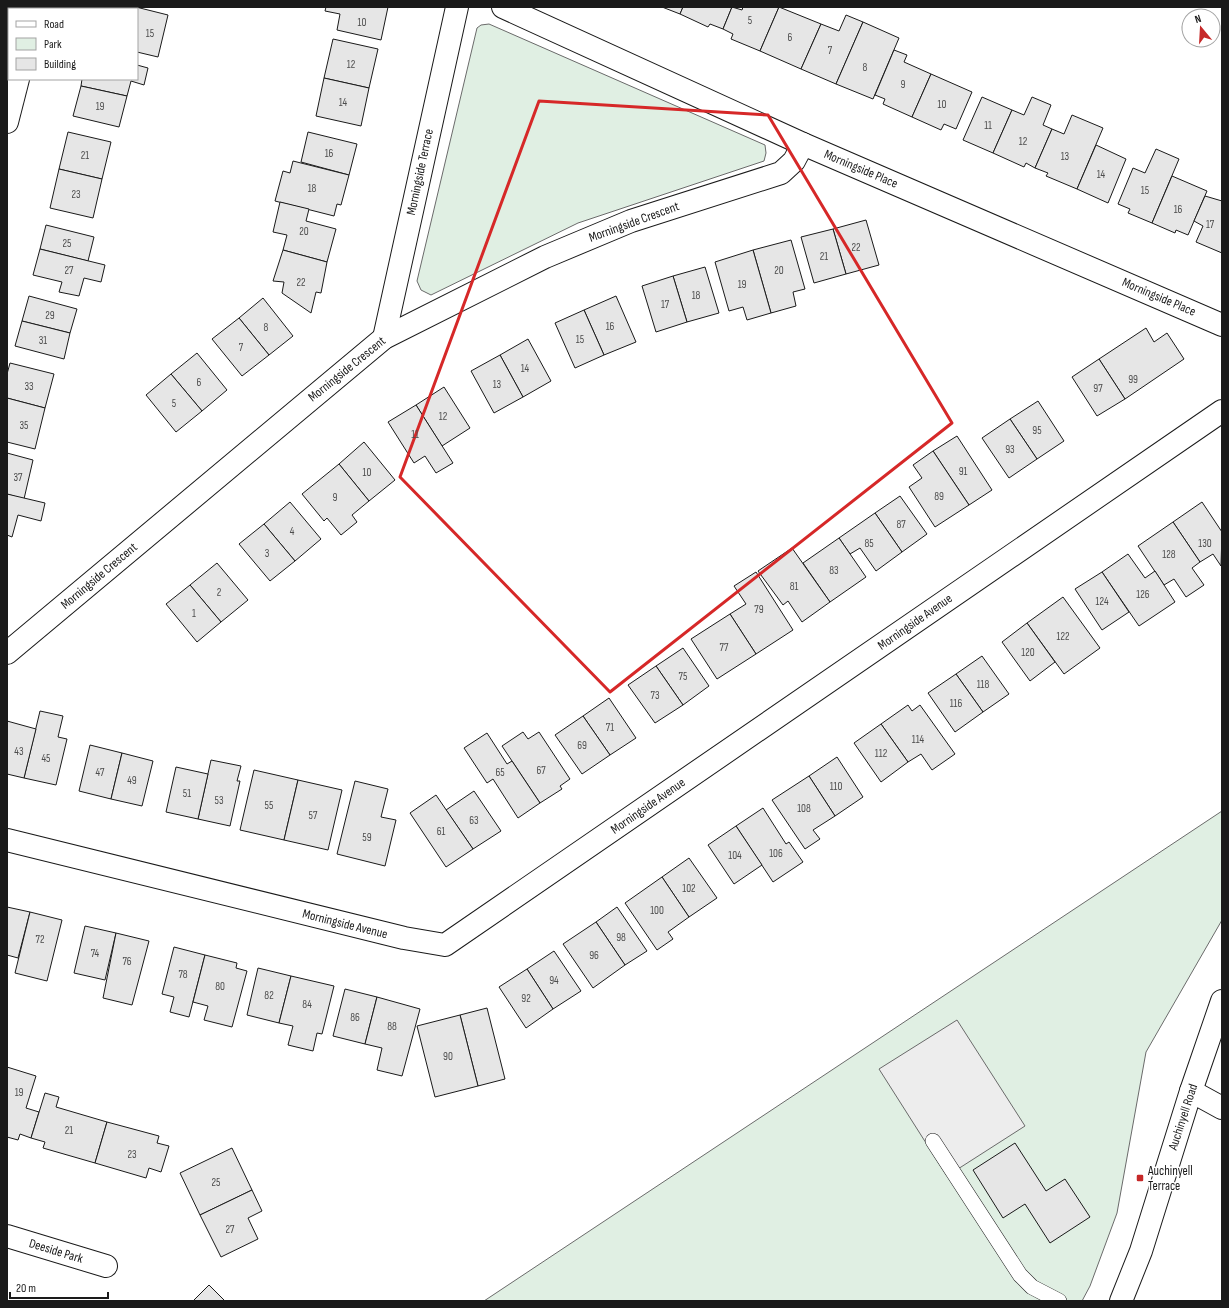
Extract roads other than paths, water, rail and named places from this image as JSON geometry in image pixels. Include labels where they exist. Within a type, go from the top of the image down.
[{"type":"street","name":"Morningside Terrace","points":[[384,338],[457,7]]},
{"type":"street","name":"Morningside Place","points":[[503,7],[803,144],[1222,325]]},
{"type":"street","points":[[7,122],[18,80]]},
{"type":"street","name":"Morningside Crescent","points":[[7,653],[384,338],[552,254],[631,222],[781,173],[794,161],[803,144]]},
{"type":"street","name":"Morningside Avenue","points":[[7,840],[404,938],[445,945],[1222,411]]},
{"type":"street","name":"Auchinyell Road","points":[[1121,1301],[1141,1251],[1191,1091],[1222,1001]]},
{"type":"street","points":[[1191,1091],[1222,1108]]},
{"type":"street","name":"Deeside Park","points":[[7,1236],[106,1266]]},
{"type":"lane","points":[[933,1141],[1020,1275],[1032,1287],[1059,1301]]},
{"type":"place","name":"Auchinyell Terrace","points":[[1140,1178]]}]
